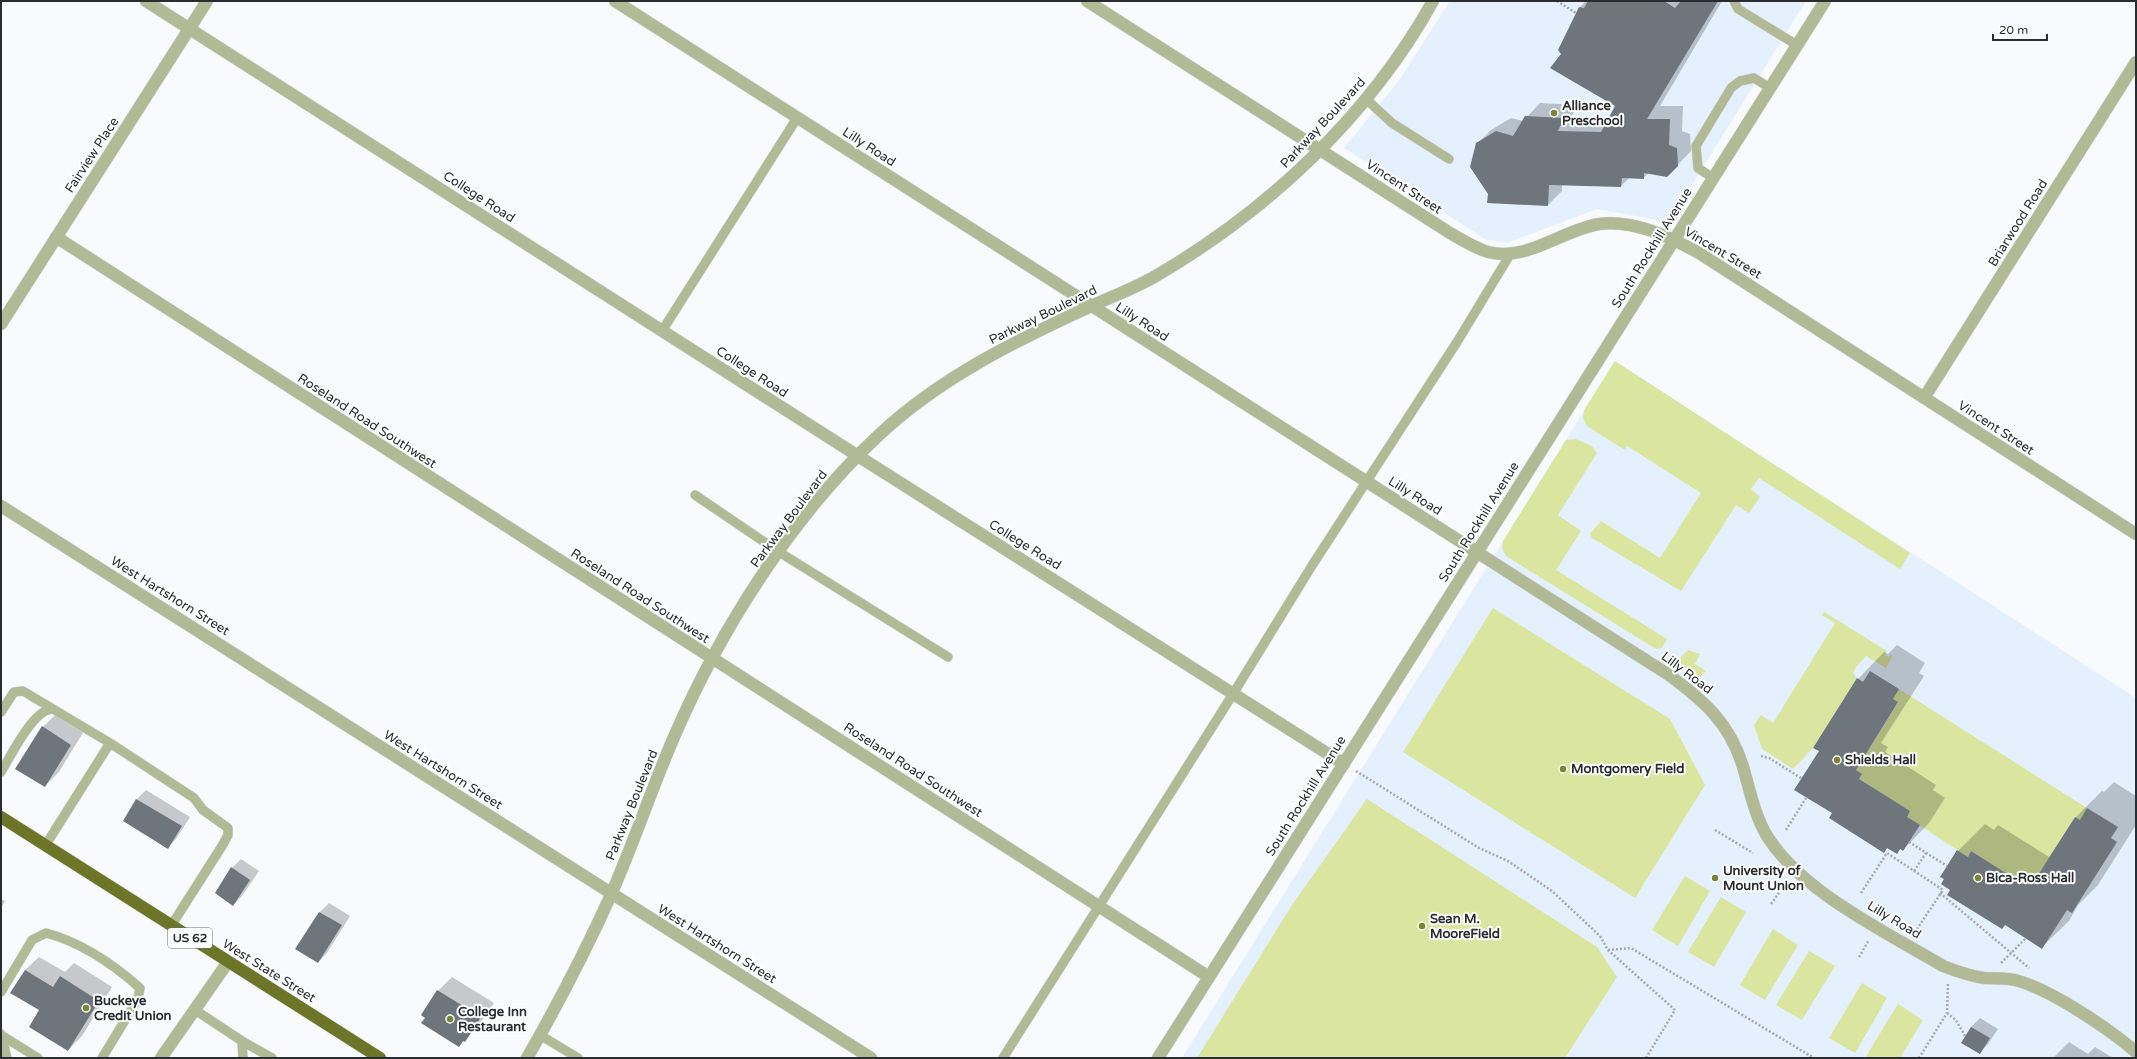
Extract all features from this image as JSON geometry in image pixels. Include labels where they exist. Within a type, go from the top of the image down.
[{"type":"highway","name":"West State Street","points":[[1,817],[380,1058]]},
{"type":"street","name":"College Road","points":[[146,1],[858,456],[1344,764]]},
{"type":"street","name":"Fairview Place","points":[[1,324],[207,1]]},
{"type":"street","name":"Lilly Road","points":[[615,1],[1669,675],[1699,696],[1725,727],[1743,766],[1760,822],[1767,835],[1790,865],[1812,885],[1836,901],[1949,968],[1982,978],[2014,980],[2049,994],[2118,1036],[2136,1052]]},
{"type":"street","name":"Vincent Street","points":[[1087,1],[1469,244],[1489,252],[1511,253],[1536,247],[1573,231],[1600,224],[1629,226],[1674,240],[1699,253],[2136,534]]},
{"type":"street","name":"Parkway Boulevard","points":[[527,1058],[593,935],[675,735],[712,659],[751,593],[779,552],[823,493],[881,433],[909,409],[973,365],[1091,306],[1154,278],[1212,241],[1255,209],[1320,150],[1366,99],[1403,51],[1433,1]]},
{"type":"street","name":"South Rockhill Avenue","points":[[1158,1058],[1824,1]]},
{"type":"street","name":"Briarwood Road","points":[[1924,398],[2136,62]]},
{"type":"street","name":"Roseland Road Southwest","points":[[56,237],[1209,977]]},
{"type":"street","name":"West Hartshorn Street","points":[[1,506],[870,1058]]},
{"type":"street","points":[[161,1058],[228,962]]},
{"type":"lane","points":[[1734,1],[1738,8],[1797,45]]},
{"type":"lane","points":[[1713,178],[1698,168],[1696,146],[1731,88],[1740,81],[1754,78],[1770,88]]},
{"type":"lane","points":[[1366,99],[1392,123],[1449,160]]},
{"type":"lane","points":[[662,331],[798,118]]},
{"type":"lane","points":[[1003,1058],[1233,694],[1313,564],[1511,253]]},
{"type":"lane","points":[[695,495],[779,552],[948,657]]},
{"type":"lane","points":[[1,712],[14,692],[23,691],[110,743],[194,798],[203,810],[228,828],[228,835],[222,846],[171,926]]},
{"type":"lane","points":[[2,768],[35,717],[47,709],[52,709]]},
{"type":"lane","points":[[45,846],[110,743]]},
{"type":"lane","points":[[1,992],[32,940],[46,933],[65,938],[121,971],[140,988],[138,999],[102,1058]]},
{"type":"lane","points":[[194,1010],[242,1041],[272,1058]]},
{"type":"lane","points":[[1,1034],[7,1058]]},
{"type":"lane","points":[[1,1034],[38,1058]]},
{"type":"lane","points":[[540,1035],[562,1054],[578,1058]]},
{"type":"lane","points":[[242,1041],[242,1058]]},
{"type":"path","points":[[1557,1],[1576,13]]},
{"type":"path","points":[[1761,756],[1768,758],[1801,778]]},
{"type":"path","points":[[1344,764],[1479,848],[1508,861],[1552,891],[1600,936],[1608,950],[1675,1010],[1646,1058]]},
{"type":"path","points":[[1786,830],[1806,798]]},
{"type":"path","points":[[1715,830],[1753,853]]},
{"type":"path","points":[[1909,842],[1947,866]]},
{"type":"path","points":[[1861,893],[1887,853],[1943,890],[1915,932]]},
{"type":"path","points":[[1914,871],[1926,853]]},
{"type":"path","points":[[1771,904],[1783,887]]},
{"type":"path","points":[[1940,893],[2029,968]]},
{"type":"path","points":[[2001,964],[2026,938]]},
{"type":"path","points":[[1608,950],[1631,948],[1814,1058]]},
{"type":"path","points":[[1919,1058],[1947,1013],[1949,968]]},
{"type":"path","points":[[1947,1013],[1956,1020],[1964,1036]]},
{"type":"shaded area","name":"Alliance Preschool","points":[[1450,1],[1806,1],[1669,222],[1597,209],[1507,243],[1485,239],[1344,148],[1400,79]]},
{"type":"shaded area","name":"University of Mount Union","points":[[1615,361],[2136,698],[2136,1058],[1182,1058]]},
{"type":"green space","points":[[1615,361],[1910,553],[1900,569],[1759,478],[1751,489],[1760,497],[1749,513],[1736,505],[1681,591],[1592,538],[1590,534],[1601,521],[1660,558],[1701,493],[1627,446],[1625,450],[1587,426],[1583,418],[1584,410]]},
{"type":"green space","points":[[1576,439],[1592,446],[1597,453],[1558,515],[1581,531],[1556,570],[1667,639],[1662,648],[1656,649],[1506,556],[1502,548],[1503,541],[1566,440]]},
{"type":"green space","name":"Montgomery Field","points":[[1493,608],[1670,719],[1705,785],[1635,898],[1403,752]]},
{"type":"green space","points":[[1824,612],[1887,651],[1885,655],[1889,657],[1891,654],[1892,657],[1886,668],[1866,656],[1856,667],[1853,673],[1857,678],[1813,748],[1793,769],[1762,749],[1754,725],[1761,715],[1773,723],[1835,623],[1822,615]]},
{"type":"green space","points":[[1688,650],[1700,654],[1695,664],[1706,671],[1699,678],[1680,664],[1680,658]]},
{"type":"green space","points":[[1899,689],[2087,808],[2080,820],[2075,817],[2033,883],[2026,879],[2023,884],[1971,851],[1968,857],[1907,817],[1910,811],[1859,779],[1862,774],[1856,770],[1898,703],[1893,699]]},
{"type":"green space","name":"Sean M. MooreField","points":[[1367,799],[1597,947],[1617,977],[1565,1058],[1197,1058],[1292,905]]},
{"type":"green space","points":[[1685,876],[1710,891],[1678,946],[1652,930]]},
{"type":"green space","points":[[1721,897],[1746,912],[1714,967],[1688,952]]},
{"type":"green space","points":[[1773,929],[1798,945],[1765,1000],[1740,985]]},
{"type":"green space","points":[[1809,951],[1835,966],[1802,1020],[1776,1005]]},
{"type":"green space","points":[[1862,983],[1887,998],[1855,1053],[1829,1038]]},
{"type":"green space","points":[[1898,1004],[1923,1020],[1900,1058],[1865,1058]]},
{"type":"building","points":[[1588,1],[1664,1],[1675,8],[1681,1],[1718,1],[1647,119],[1670,119],[1669,145],[1677,148],[1678,166],[1667,177],[1644,173],[1644,179],[1622,178],[1621,187],[1549,185],[1548,206],[1487,203],[1488,194],[1470,167],[1476,143],[1496,131],[1513,136],[1525,116],[1564,118],[1558,131],[1601,132],[1615,106],[1550,68],[1561,54],[1558,50],[1579,7],[1584,8]]},
{"type":"building","name":"Shields Hall","points":[[1870,671],[1899,689],[1893,699],[1898,702],[1856,770],[1862,774],[1859,779],[1910,811],[1907,817],[1920,825],[1903,851],[1900,849],[1897,854],[1887,848],[1884,853],[1829,818],[1832,813],[1794,790],[1819,751],[1813,748],[1857,678],[1863,682]]},
{"type":"building","points":[[42,726],[71,745],[45,787],[15,769]]},
{"type":"building","points":[[136,799],[182,826],[168,849],[123,821]]},
{"type":"building","name":"Bica-Ross Hall","points":[[2087,808],[2118,827],[2111,838],[2117,842],[2072,913],[2067,910],[2042,949],[2005,925],[2002,929],[1947,895],[1950,890],[1941,884],[1944,879],[1940,877],[1957,850],[1968,857],[1971,851],[2023,884],[2026,879],[2033,883],[2075,817],[2080,820]]},
{"type":"building","points":[[231,867],[250,880],[233,906],[215,893]]},
{"type":"building","points":[[319,912],[342,925],[318,963],[295,949]]},
{"type":"building","points":[[25,970],[53,987],[60,976],[99,1001],[68,1051],[29,1027],[39,1010],[10,993]]},
{"type":"building","points":[[437,990],[481,1017],[465,1042],[463,1041],[459,1047],[421,1023],[425,1018],[421,1015]]},
{"type":"building","points":[[1971,1027],[1990,1038],[1980,1054],[1961,1043]]},
{"type":"place","name":"Alliance Preschool","points":[[1554,113]]},
{"type":"place","name":"Shields Hall","points":[[1837,760]]},
{"type":"place","name":"Montgomery Field","points":[[1563,769]]},
{"type":"place","name":"University of Mount Union","points":[[1715,878]]},
{"type":"place","name":"Bica-Ross Hall","points":[[1978,878]]},
{"type":"place","name":"Sean M. MooreField","points":[[1422,926]]},
{"type":"place","name":"Buckeye Credit Union","points":[[86,1008]]},
{"type":"place","name":"College Inn Restaurant","points":[[450,1019]]}]
